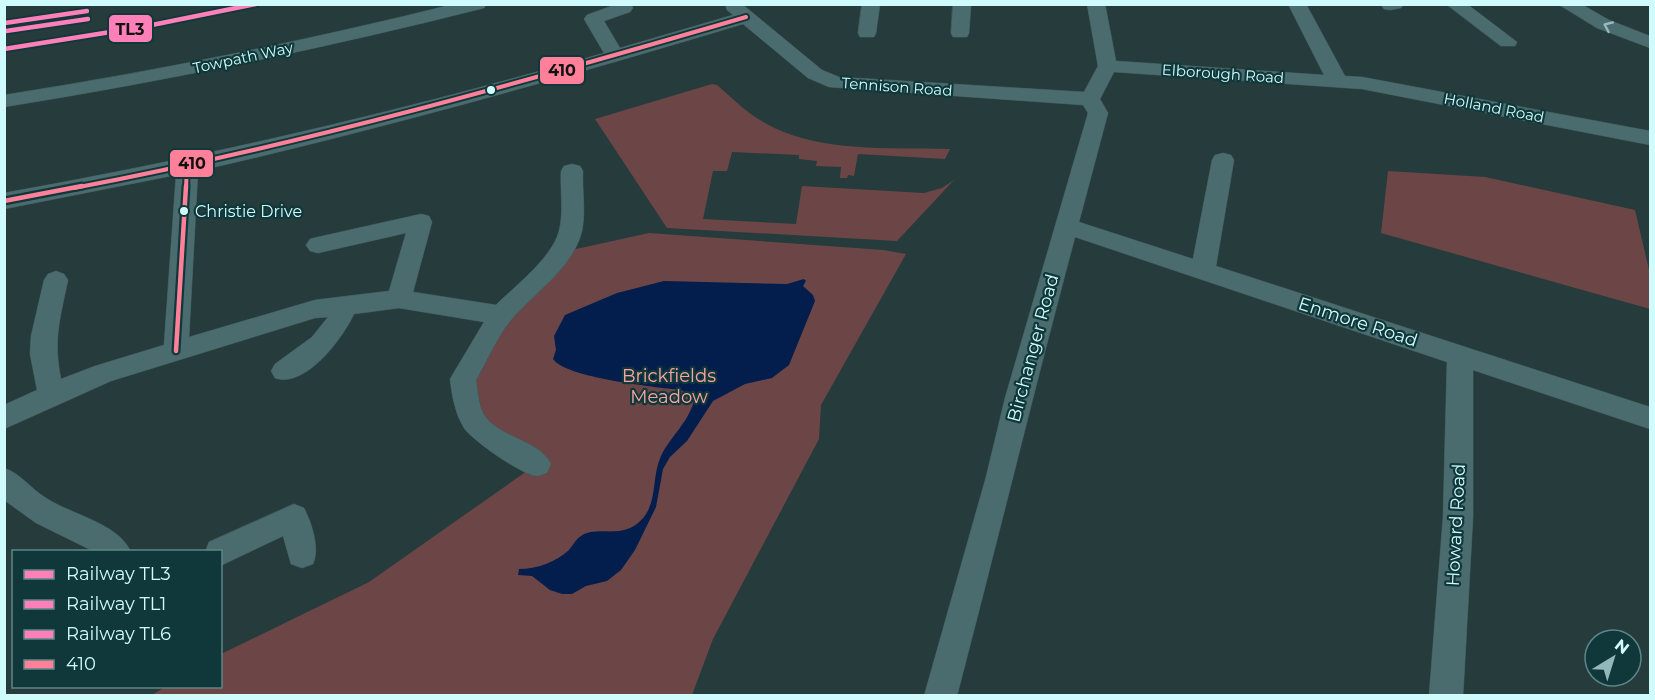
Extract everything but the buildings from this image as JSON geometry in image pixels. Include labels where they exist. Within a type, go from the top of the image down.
[{"type":"street","name":"Towpath Way","points":[[4,101],[146,78],[370,31],[478,4]]},
{"type":"street","points":[[867,33],[871,4]]},
{"type":"street","points":[[960,33],[962,4]]},
{"type":"street","points":[[1090,99],[1108,66],[1096,4]]},
{"type":"street","points":[[1296,4],[1337,80]]},
{"type":"street","points":[[1455,4],[1508,42]]},
{"type":"street","points":[[1567,4],[1603,24],[1650,42]]},
{"type":"street","points":[[616,57],[593,19],[624,8]]},
{"type":"street","points":[[4,201],[187,166],[395,116],[616,57],[739,11]]},
{"type":"street","name":"Tennison Road","points":[[739,11],[815,74],[836,83],[1090,99]]},
{"type":"street","name":"Elborough Road","points":[[1108,66],[1277,79],[1337,80]]},
{"type":"street","name":"Holland Road","points":[[1337,80],[1400,89],[1650,138]]},
{"type":"street","name":"Birchanger Road","points":[[940,696],[1000,477],[1018,398],[1098,114],[1090,99]]},
{"type":"street","points":[[1203,271],[1223,160]]},
{"type":"street","points":[[176,351],[187,166]]},
{"type":"street","points":[[537,464],[515,452],[474,422],[463,379],[501,315],[556,257],[566,243],[570,231],[572,171]]},
{"type":"street","points":[[318,245],[421,222],[399,299]]},
{"type":"street","name":"Enmore Road","points":[[1066,226],[1650,417]]},
{"type":"street","points":[[51,395],[43,354],[44,336],[56,280]]},
{"type":"street","points":[[4,418],[104,373],[315,309],[399,299],[501,315]]},
{"type":"street","points":[[284,371],[314,353],[329,338],[346,305]]},
{"type":"street","name":"Howard Road","points":[[1446,696],[1458,517],[1460,355]]},
{"type":"street","points":[[4,480],[27,503],[111,545],[115,550]]},
{"type":"street","points":[[222,551],[294,517],[302,554]]},
{"type":"green space","points":[[712,84],[717,85],[760,120],[804,139],[828,144],[877,148],[950,149],[945,159],[858,154],[854,176],[848,175],[847,178],[840,178],[841,167],[816,166],[817,161],[799,159],[799,155],[732,152],[727,171],[713,171],[703,219],[796,224],[802,186],[924,193],[942,188],[954,180],[897,241],[667,228],[595,119]]},
{"type":"green space","points":[[1388,171],[1485,177],[1635,210],[1650,274],[1650,309],[1381,233]]},
{"type":"green space","name":"Brickfields Meadow","points":[[649,233],[883,250],[906,254],[821,405],[819,439],[713,639],[692,695],[150,696],[163,688],[222,688],[222,654],[369,582],[537,464],[478,420],[453,380],[567,251]]},
{"type":"water","points":[[804,279],[806,281],[803,286],[813,295],[815,301],[789,365],[772,378],[745,384],[713,401],[687,441],[670,457],[663,469],[656,507],[635,550],[621,570],[607,581],[586,586],[572,594],[550,590],[532,576],[518,575],[519,569],[539,566],[558,558],[569,550],[579,537],[587,533],[620,531],[634,526],[642,519],[651,503],[661,456],[688,416],[694,401],[694,398],[681,390],[592,376],[561,366],[553,359],[556,350],[554,336],[565,315],[617,293],[664,281],[787,284]]},
{"type":"rail line","name":"TL3","points":[[4,49],[142,27],[256,4]]},
{"type":"rail line","name":"TL1","points":[[5,23],[87,11]]},
{"type":"rail line","name":"TL6","points":[[6,31],[88,19]]},
{"type":"transit line","name":"410","points":[[4,201],[192,164],[378,120],[746,17]]},
{"type":"transit line","name":"410","points":[[176,351],[187,166]]},
{"type":"place","name":"Christie Drive","points":[[184,211]]}]
